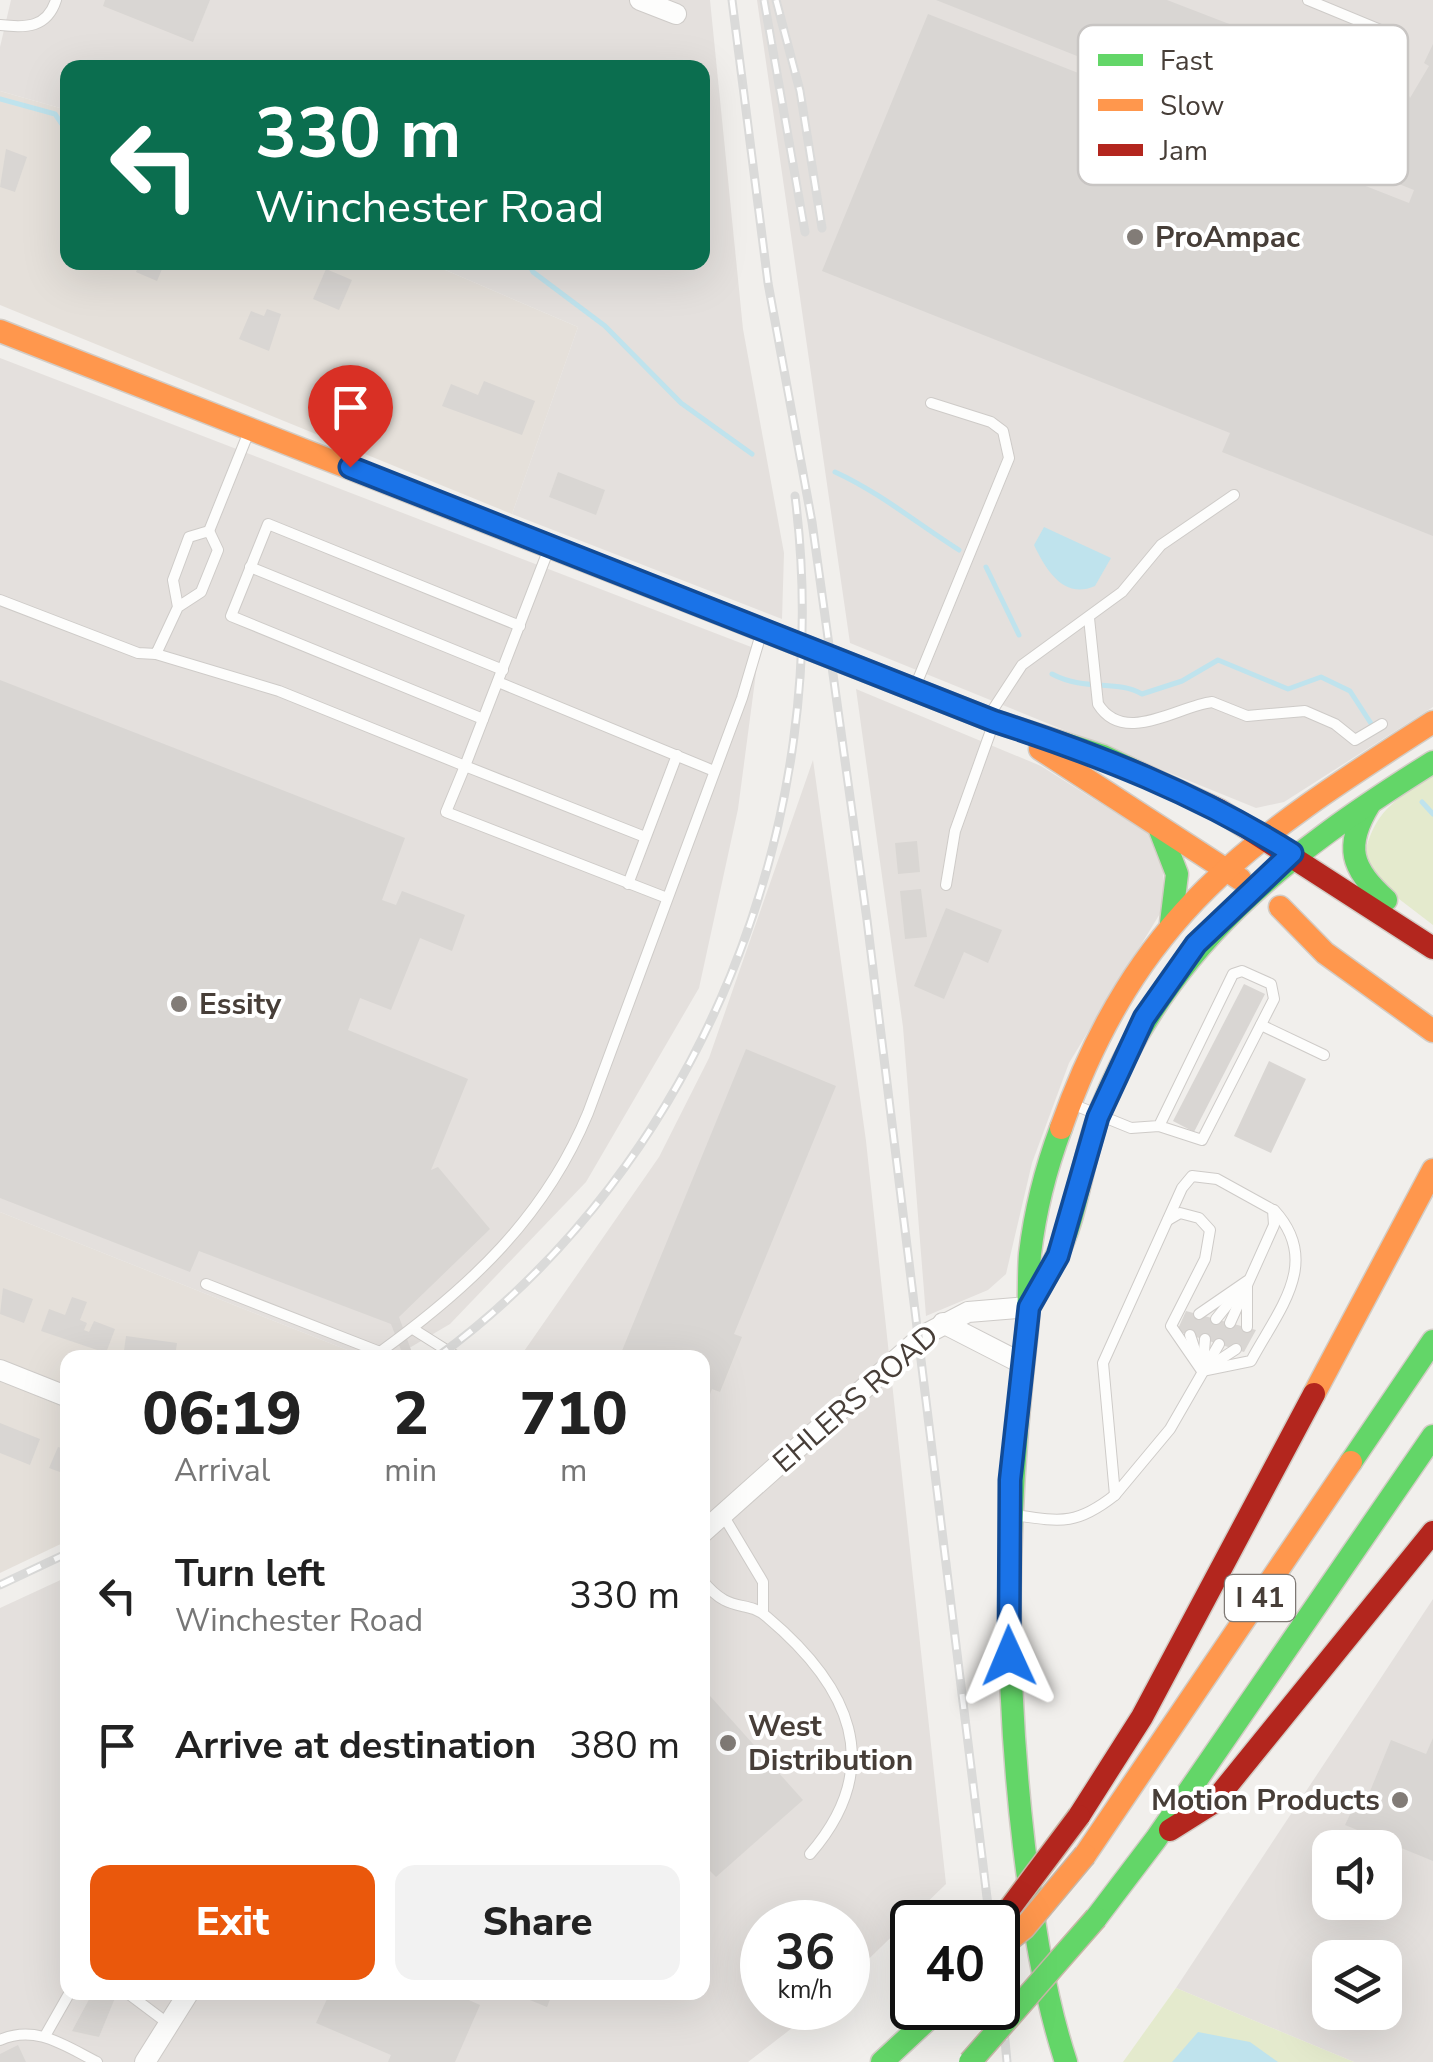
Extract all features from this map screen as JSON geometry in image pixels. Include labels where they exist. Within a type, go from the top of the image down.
[{"type":"main road","points":[[0,331],[991,720],[1103,756],[1265,836],[1433,944]]},
{"type":"main road","points":[[991,720],[1225,868],[1433,1009]]},
{"type":"main road","points":[[1066,2062],[1040,1964],[1019,1810],[1009,1656],[1009,1514],[1031,1248],[1090,1050],[1115,1005],[1170,924],[1225,868],[1299,808],[1433,722]]},
{"type":"main road","points":[[1029,1307],[1058,1256],[1098,1117],[1120,1063],[1168,981],[1196,944],[1292,853],[1433,762]]},
{"type":"main road","points":[[1374,798],[1352,833],[1352,862],[1364,881],[1433,944]]},
{"type":"main road","points":[[1155,823],[1177,861],[1178,887],[1170,924]]},
{"type":"main road","points":[[1280,907],[1324,953],[1433,1031]]},
{"type":"main road","points":[[1016,1900],[1079,1816],[1142,1717],[1433,1170]]},
{"type":"main road","name":"I 41","points":[[1020,1931],[1085,1854],[1433,1341]]},
{"type":"main road","name":"I 41","points":[[970,2062],[1096,1918],[1156,1839],[1433,1436]]},
{"type":"main road","points":[[1156,1839],[1214,1803],[1433,1532]]},
{"type":"main road","points":[[882,2062],[916,2030]]},
{"type":"street","points":[[640,0],[676,14]]},
{"type":"street","name":"EHLERS ROAD","points":[[710,1526],[916,1340],[968,1312],[1029,1307]]},
{"type":"street","points":[[944,1323],[1021,1364]]},
{"type":"street","points":[[0,1370],[60,1395]]},
{"type":"street","points":[[145,2062],[166,2022],[184,2000]]},
{"type":"lane","points":[[0,25],[30,28],[52,14],[56,0]]},
{"type":"lane","points":[[1308,0],[1369,25]]},
{"type":"lane","points":[[914,688],[1009,458],[1003,432],[991,422],[932,403]]},
{"type":"lane","points":[[156,654],[178,606],[201,592],[218,550],[209,531],[250,428]]},
{"type":"lane","points":[[946,885],[955,831],[991,720],[1022,664],[1133,582],[1161,545],[1234,496]]},
{"type":"lane","points":[[484,719],[231,616],[268,524],[520,626]]},
{"type":"lane","points":[[178,606],[173,580],[189,537],[209,531]]},
{"type":"lane","points":[[550,546],[446,812],[667,898]]},
{"type":"lane","points":[[250,568],[503,670]]},
{"type":"lane","points":[[0,600],[138,653],[156,654],[279,692],[646,837]]},
{"type":"lane","points":[[1089,618],[1095,687],[1104,715],[1117,721],[1167,719],[1212,702],[1247,716],[1305,711],[1335,724],[1355,740],[1382,724]]},
{"type":"lane","points":[[383,1350],[413,1329],[499,1253],[553,1186],[588,1113],[714,772],[762,628]]},
{"type":"lane","points":[[498,682],[714,772]]},
{"type":"lane","points":[[628,884],[677,754]]},
{"type":"lane","points":[[1071,1104],[1131,1128],[1159,1126],[1202,1140],[1201,1130],[1260,1017],[1271,984],[1242,971],[1226,987],[1206,1028],[1203,1049],[1170,1114],[1159,1126]]},
{"type":"lane","points":[[1226,987],[1242,989]]},
{"type":"lane","points":[[1226,987],[1236,1000]]},
{"type":"lane","points":[[1215,1010],[1227,1016]]},
{"type":"lane","points":[[1260,1017],[1324,1055]]},
{"type":"lane","points":[[1206,1028],[1218,1034]]},
{"type":"lane","points":[[1115,1495],[1103,1364],[1167,1220],[1192,1176],[1217,1179],[1274,1210],[1293,1231],[1298,1256],[1292,1282],[1251,1361],[1202,1371]]},
{"type":"lane","points":[[1230,1322],[1274,1225],[1274,1210]]},
{"type":"lane","points":[[1167,1220],[1180,1213],[1199,1218],[1210,1230],[1205,1259],[1171,1326],[1202,1371]]},
{"type":"lane","points":[[1200,1314],[1247,1280]]},
{"type":"lane","points":[[1216,1318],[1247,1280]]},
{"type":"lane","points":[[1247,1280],[1248,1327]]},
{"type":"lane","points":[[206,1284],[375,1350]]},
{"type":"lane","points":[[413,1329],[446,1350]]},
{"type":"lane","points":[[1190,1334],[1202,1371]]},
{"type":"lane","points":[[1202,1371],[1205,1340]]},
{"type":"lane","points":[[1009,1514],[1062,1522],[1088,1517],[1115,1495],[1170,1430],[1219,1344]]},
{"type":"lane","points":[[1202,1371],[1236,1349]]},
{"type":"lane","points":[[723,1515],[764,1582],[764,1613]]},
{"type":"lane","points":[[710,1588],[725,1604],[764,1613],[824,1673],[853,1745],[850,1787],[835,1825],[810,1854]]},
{"type":"lane","points":[[45,2036],[65,2000]]},
{"type":"lane","points":[[137,2000],[166,2022]]},
{"type":"lane","points":[[0,2040],[15,2033],[45,2036],[97,2062]]},
{"type":"shaded area","points":[[11,0],[710,0],[743,329],[784,553],[782,619],[512,514],[578,327],[445,270],[710,270],[710,60],[60,60],[60,108],[0,91],[0,47]]},
{"type":"shaded area","points":[[757,0],[1433,0],[1433,707],[1284,802],[1256,808],[850,643]]},
{"type":"shaded area","points":[[0,91],[60,108],[60,270],[445,270],[578,327],[512,514],[0,305]]},
{"type":"shaded area","points":[[0,358],[759,650],[738,809],[699,988],[586,1182],[450,1324],[406,1350],[347,1350],[0,1212]]},
{"type":"shaded area","points":[[856,689],[1041,766],[1149,834],[1163,854],[1164,907],[1069,1063],[1032,1163],[1006,1274],[988,1290],[926,1316],[903,1027]]},
{"type":"shaded area","points":[[813,760],[866,1141],[946,1884],[929,1900],[890,1900],[890,1938],[870,1958],[870,1900],[740,1900],[740,2030],[789,2030],[748,2062],[0,2062],[0,1608],[60,1580],[60,2000],[710,2000],[710,1350],[525,1350],[659,1157],[709,1058]]},
{"type":"shaded area","points":[[0,1212],[347,1350],[60,1350],[60,1544],[0,1573]]},
{"type":"shaded area","points":[[1433,1599],[1433,2062],[1354,2062],[1176,1988]]},
{"type":"green space","points":[[1433,776],[1433,925],[1386,889],[1364,858],[1373,829],[1387,809]]},
{"type":"green space","points":[[1176,1988],[1354,2062],[1123,2062]]},
{"type":"water","points":[[1044,527],[1111,558],[1095,586],[1074,589],[1050,573],[1034,545]]},
{"type":"water","points":[[1198,2032],[1250,2042],[1278,2062],[1172,2062]]},
{"type":"building","points":[[105,0],[210,0],[193,42],[103,6]]},
{"type":"building","name":"ProAmpac","points":[[936,0],[1167,0],[1232,25],[1078,25],[1078,56]]},
{"type":"building","name":"ProAmpac","points":[[928,14],[1078,73],[1078,185],[1363,185],[1409,203],[1414,190],[1401,185],[1408,185],[1408,93],[1410,98],[1429,66],[1424,63],[1433,44],[1433,536],[1222,452],[1230,433],[822,271]]},
{"type":"building","points":[[6,149],[27,157],[15,192],[0,187]]},
{"type":"building","points":[[137,270],[162,270],[157,281]]},
{"type":"building","points":[[326,270],[352,280],[339,310],[313,299]]},
{"type":"building","points":[[267,309],[281,314],[269,351],[239,339],[251,311],[264,316]]},
{"type":"building","points":[[484,381],[535,401],[522,435],[442,406],[451,384],[478,395]]},
{"type":"building","points":[[558,472],[605,490],[596,515],[549,497]]},
{"type":"building","name":"Essity","points":[[0,680],[405,838],[382,900],[396,905],[402,891],[465,915],[452,951],[420,938],[391,1010],[360,998],[348,1030],[468,1079],[431,1170],[438,1167],[490,1229],[399,1317],[411,1350],[401,1350],[391,1324],[199,1251],[190,1272],[0,1198]]},
{"type":"building","points":[[917,841],[920,872],[898,874],[895,843]]},
{"type":"building","points":[[921,889],[927,937],[905,939],[900,891]]},
{"type":"building","points":[[946,908],[1002,930],[988,963],[964,952],[944,999],[914,986]]},
{"type":"building","points":[[1244,984],[1265,994],[1194,1132],[1173,1121]]},
{"type":"building","points":[[746,1049],[836,1086],[734,1334],[742,1337],[720,1392],[712,1389],[710,1394],[710,1350],[622,1350]]},
{"type":"building","points":[[1269,1061],[1306,1079],[1271,1153],[1234,1136]]},
{"type":"building","points":[[3,1288],[33,1299],[24,1323],[0,1314]]},
{"type":"building","points":[[72,1297],[87,1302],[80,1320],[87,1323],[84,1330],[89,1332],[94,1321],[115,1329],[107,1350],[41,1331],[49,1309],[65,1315]]},
{"type":"building","points":[[1186,1311],[1256,1330],[1244,1352],[1177,1331]]},
{"type":"building","points":[[126,1336],[177,1343],[176,1350],[124,1350]]},
{"type":"building","points":[[0,1423],[40,1439],[30,1465],[0,1453]]},
{"type":"building","points":[[58,1447],[60,1448],[60,1472],[49,1468]]},
{"type":"building","name":"West Distribution","points":[[710,1696],[803,1800],[716,1877],[710,1871]]},
{"type":"building","name":"Motion Products","points":[[1433,1738],[1433,1861],[1402,1848],[1402,1830],[1357,1830],[1345,1825],[1358,1798],[1366,1801],[1391,1740],[1426,1754]]},
{"type":"building","points":[[89,2000],[114,2000],[99,2037],[72,2031]]},
{"type":"building","points":[[327,2000],[469,2000],[480,2005],[455,2062],[388,2062],[391,2055],[316,2023]]},
{"type":"building","points":[[530,2000],[550,2000],[547,2007]]},
{"type":"building","points":[[18,2045],[26,2062],[0,2062],[0,2054]]},
{"type":"waterway","points":[[0,99],[55,114],[60,121]]},
{"type":"waterway","points":[[532,270],[605,326],[681,403],[752,454]]},
{"type":"waterway","points":[[835,472],[959,550]]},
{"type":"waterway","points":[[986,567],[1019,635]]},
{"type":"waterway","points":[[1052,674],[1077,683],[1122,687],[1142,694],[1182,681],[1218,660],[1288,689],[1321,677],[1350,691],[1372,725]]},
{"type":"waterway","points":[[1422,802],[1433,814]]},
{"type":"railway","points":[[732,0],[768,283],[812,522],[867,920],[987,1900]]},
{"type":"railway","points":[[764,0],[805,232]]},
{"type":"railway","points":[[776,0],[800,91],[822,228]]},
{"type":"railway","points":[[445,1350],[529,1279],[610,1187],[677,1085],[731,975],[770,860],[794,740],[802,618],[795,496]]},
{"type":"railway","points":[[0,1585],[60,1557]]},
{"type":"railway","points":[[1004,2030],[1007,2062]]},
{"type":"traffic: fast","points":[[454,509],[994,721],[1103,756],[1139,773]]},
{"type":"traffic: fast","points":[[1031,1304],[1066,1233],[1100,1112],[1127,1053],[1159,1000],[1196,952],[1280,869],[1433,762]]},
{"type":"traffic: fast","points":[[1369,805],[1356,833],[1355,856],[1365,878],[1386,900]]},
{"type":"traffic: fast","points":[[1160,830],[1177,874],[1171,923]]},
{"type":"traffic: fast","points":[[1061,1128],[1042,1190],[1030,1254],[1011,1524],[1010,1651],[1017,1780],[1035,1928],[1066,2062]]},
{"type":"traffic: fast","points":[[1351,1462],[1433,1341]]},
{"type":"traffic: fast","points":[[1096,1918],[1156,1839],[1433,1436]]},
{"type":"traffic: fast","points":[[970,2062],[1096,1918]]},
{"type":"traffic: fast","points":[[882,2062],[916,2030]]},
{"type":"traffic: slow","points":[[0,331],[454,509]]},
{"type":"traffic: slow","points":[[1061,1128],[1091,1054],[1125,990],[1164,936],[1206,889],[1308,805],[1433,722]]},
{"type":"traffic: slow","points":[[1040,749],[1240,879]]},
{"type":"traffic: slow","points":[[1280,907],[1325,953],[1433,1031]]},
{"type":"traffic: slow","points":[[1314,1394],[1433,1170]]},
{"type":"traffic: slow","points":[[1085,1855],[1351,1462]]},
{"type":"traffic: slow","points":[[1020,1931],[1085,1855]]},
{"type":"traffic: jam","points":[[1139,773],[1219,810],[1433,948]]},
{"type":"traffic: jam","points":[[1079,1816],[1142,1717],[1314,1394]]},
{"type":"traffic: jam","points":[[1170,1830],[1213,1803],[1433,1532]]},
{"type":"traffic: jam","points":[[1016,1900],[1079,1816]]},
{"type":"place","name":"ProAmpac","points":[[1135,237]]},
{"type":"place","name":"Essity","points":[[179,1004]]},
{"type":"place","name":"West Distribution","points":[[728,1743]]},
{"type":"place","name":"Motion Products","points":[[1400,1800]]},
{"type":"route","points":[[350,467],[994,721],[1103,756],[1219,810],[1292,853],[1196,944],[1144,1018],[1098,1117],[1058,1256],[1029,1307],[1010,1480],[1009,1656]]}]
